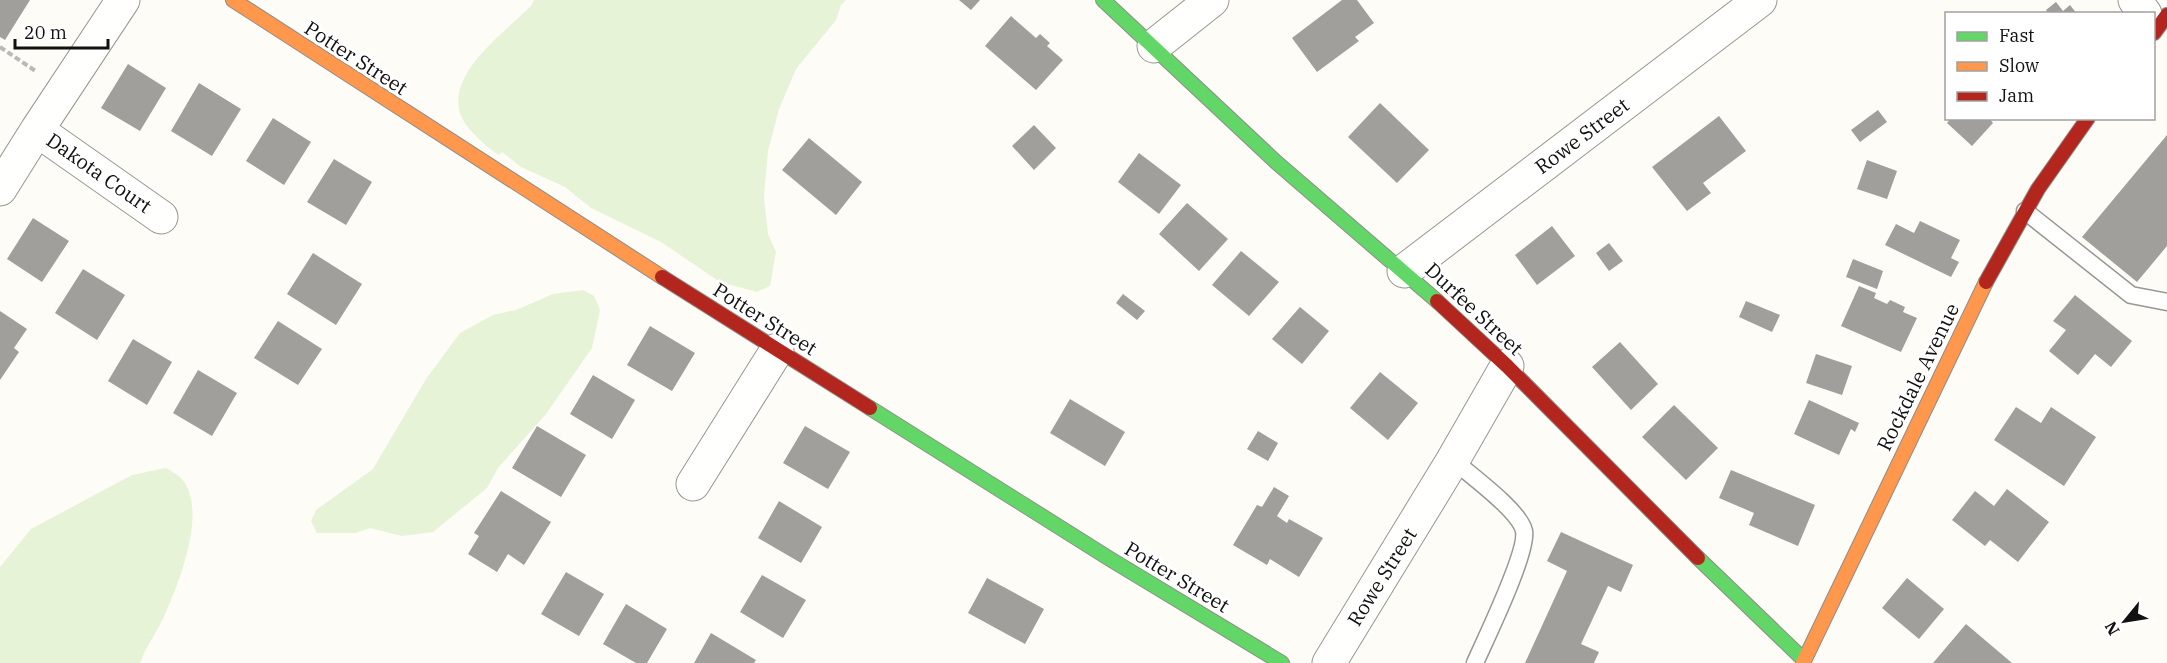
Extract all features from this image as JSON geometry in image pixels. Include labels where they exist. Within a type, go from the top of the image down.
[{"type":"main road","name":"Potter Street","points":[[233,0],[415,120],[777,350],[1016,501],[1282,663]]},
{"type":"main road","name":"Durfee Street","points":[[1103,0],[1276,162],[1404,271],[1508,366],[1668,530],[1805,662]]},
{"type":"main road","name":"Rockdale Avenue","points":[[1805,662],[1982,289],[2025,211],[2087,120]]},
{"type":"street","points":[[0,189],[123,0]]},
{"type":"street","points":[[1154,46],[1212,0]]},
{"type":"street","name":"Rowe Street","points":[[1404,271],[1760,0]]},
{"type":"street","points":[[2135,0],[2145,12]]},
{"type":"street","name":"Dakota Court","points":[[37,130],[161,217]]},
{"type":"street","points":[[693,484],[777,350]]},
{"type":"street","name":"Rowe Street","points":[[1329,663],[1508,366]]},
{"type":"lane","points":[[2025,211],[2131,295],[2167,302]]},
{"type":"lane","points":[[1453,460],[1512,510],[1524,530],[1523,551],[1475,663]]},
{"type":"path","points":[[0,48],[63,89]]},
{"type":"green space","points":[[534,0],[846,0],[841,5],[836,20],[796,69],[779,109],[768,151],[764,197],[768,234],[776,252],[770,286],[757,292],[720,282],[661,242],[591,208],[565,187],[521,167],[502,152],[499,155],[474,134],[461,117],[458,99],[463,81],[473,64],[487,48],[531,6]]},
{"type":"green space","points":[[583,290],[594,296],[600,310],[592,348],[546,414],[498,468],[487,488],[433,532],[402,536],[370,528],[356,533],[317,533],[311,521],[316,510],[373,469],[426,379],[460,333],[493,315],[516,310],[553,294]]},
{"type":"green space","points":[[166,468],[181,478],[189,491],[192,526],[189,546],[177,584],[140,663],[0,663],[0,567],[31,529],[132,475]]},
{"type":"building","points":[[0,0],[30,0],[5,40],[0,37]]},
{"type":"building","points":[[959,0],[980,0],[971,10]]},
{"type":"building","points":[[1342,0],[1357,0],[1374,23],[1355,37],[1359,41],[1317,72],[1292,38]]},
{"type":"building","points":[[2056,2],[2063,11],[2070,5],[2075,12],[2047,12],[2046,10]]},
{"type":"building","points":[[1011,16],[1036,38],[1040,34],[1050,43],[1047,46],[1063,60],[1036,90],[985,46]]},
{"type":"building","points":[[128,64],[166,88],[140,131],[101,108]]},
{"type":"building","points":[[199,83],[241,109],[212,156],[171,131]]},
{"type":"building","points":[[1380,103],[1429,150],[1397,183],[1348,137]]},
{"type":"building","points":[[1878,110],[1887,122],[1860,142],[1851,130]]},
{"type":"building","points":[[1719,116],[1746,151],[1703,183],[1711,193],[1687,211],[1652,167]]},
{"type":"building","points":[[273,118],[311,142],[284,185],[246,161]]},
{"type":"building","points":[[1949,120],[1991,120],[1993,123],[1972,146],[1947,123]]},
{"type":"building","points":[[1034,125],[1056,148],[1034,170],[1012,146]]},
{"type":"building","points":[[2167,135],[2167,246],[2137,282],[2082,237]]},
{"type":"building","points":[[809,138],[862,182],[836,215],[782,170]]},
{"type":"building","points":[[1139,153],[1181,185],[1159,214],[1118,182]]},
{"type":"building","points":[[334,159],[372,182],[346,225],[307,202]]},
{"type":"building","points":[[1867,160],[1897,171],[1887,199],[1857,189]]},
{"type":"building","points":[[1187,203],[1228,239],[1199,271],[1159,234]]},
{"type":"building","points":[[33,218],[69,241],[42,282],[7,259]]},
{"type":"building","points":[[1920,221],[1960,240],[1951,258],[1959,262],[1951,277],[1885,245],[1896,224],[1914,233]]},
{"type":"building","points":[[1552,226],[1575,256],[1537,285],[1515,255]]},
{"type":"building","points":[[1609,243],[1623,261],[1609,271],[1596,253]]},
{"type":"building","points":[[1241,251],[1279,282],[1249,316],[1212,285]]},
{"type":"building","points":[[313,253],[362,284],[336,325],[287,294]]},
{"type":"building","points":[[1853,259],[1883,271],[1877,289],[1846,277]]},
{"type":"building","points":[[83,269],[125,295],[97,340],[55,313]]},
{"type":"building","points":[[1859,286],[1876,293],[1874,298],[1887,304],[1890,300],[1905,307],[1903,312],[1917,318],[1901,352],[1841,326]]},
{"type":"building","points":[[1123,294],[1145,311],[1137,320],[1116,303]]},
{"type":"building","points":[[2075,295],[2132,341],[2111,367],[2095,354],[2078,375],[2049,351],[2066,330],[2053,321]]},
{"type":"building","points":[[1746,301],[1780,315],[1772,332],[1739,317]]},
{"type":"building","points":[[1300,307],[1329,331],[1302,364],[1272,339]]},
{"type":"building","points":[[0,311],[27,329],[14,348],[19,352],[0,380]]},
{"type":"building","points":[[278,321],[322,349],[298,385],[254,358]]},
{"type":"building","points":[[650,326],[695,353],[672,391],[627,365]]},
{"type":"building","points":[[133,339],[172,362],[147,405],[108,381]]},
{"type":"building","points":[[1620,342],[1658,384],[1631,410],[1592,367]]},
{"type":"building","points":[[1816,354],[1852,366],[1842,395],[1806,383]]},
{"type":"building","points":[[198,370],[237,393],[212,436],[173,413]]},
{"type":"building","points":[[1380,372],[1418,403],[1388,440],[1350,408]]},
{"type":"building","points":[[593,375],[635,400],[612,439],[570,414]]},
{"type":"building","points":[[1070,399],[1125,432],[1105,466],[1050,433]]},
{"type":"building","points":[[1809,400],[1859,423],[1855,432],[1851,429],[1839,455],[1794,434]]},
{"type":"building","points":[[1674,405],[1718,448],[1686,480],[1642,437]]},
{"type":"building","points":[[2016,407],[2041,423],[2051,407],[2096,437],[2064,486],[1994,440]]},
{"type":"building","points":[[537,426],[586,455],[561,497],[512,468]]},
{"type":"building","points":[[805,426],[850,452],[828,489],[783,463]]},
{"type":"building","points":[[1258,431],[1278,443],[1268,461],[1247,449]]},
{"type":"building","points":[[1731,470],[1815,505],[1798,546],[1749,525],[1754,513],[1719,498]]},
{"type":"building","points":[[1274,487],[1289,496],[1277,516],[1287,523],[1289,519],[1323,538],[1299,577],[1270,559],[1267,565],[1233,545],[1257,505],[1262,507]]},
{"type":"building","points":[[2007,489],[2049,522],[2018,562],[1990,540],[1985,546],[1952,520],[1975,491],[1994,506]]},
{"type":"building","points":[[501,491],[551,522],[524,565],[508,554],[497,572],[468,554],[479,536],[474,533]]},
{"type":"building","points":[[779,501],[822,527],[801,563],[758,538]]},
{"type":"building","points":[[1561,532],[1633,565],[1621,592],[1608,586],[1581,644],[1599,652],[1594,663],[1525,663],[1567,571],[1547,561]]},
{"type":"building","points":[[566,572],[604,594],[579,636],[541,614]]},
{"type":"building","points":[[762,575],[806,600],[783,638],[740,612]]},
{"type":"building","points":[[987,578],[1044,609],[1025,644],[968,613]]},
{"type":"building","points":[[1907,578],[1944,609],[1919,639],[1882,608]]},
{"type":"building","points":[[626,604],[667,629],[647,663],[636,663],[603,644]]},
{"type":"building","points":[[1966,624],[2012,663],[1933,663]]},
{"type":"building","points":[[711,633],[756,660],[754,663],[694,663]]},
{"type":"traffic: fast","points":[[1103,0],[1276,162],[1437,301]]},
{"type":"traffic: fast","points":[[870,408],[1110,559],[1282,663]]},
{"type":"traffic: fast","points":[[1698,558],[1804,660]]},
{"type":"traffic: slow","points":[[233,0],[662,277]]},
{"type":"traffic: slow","points":[[1803,663],[1986,282]]},
{"type":"traffic: jam","points":[[2155,32],[2167,15]]},
{"type":"traffic: jam","points":[[1986,282],[2038,189],[2087,120]]},
{"type":"traffic: jam","points":[[662,277],[870,408]]},
{"type":"traffic: jam","points":[[1437,301],[1507,366],[1698,558]]}]
